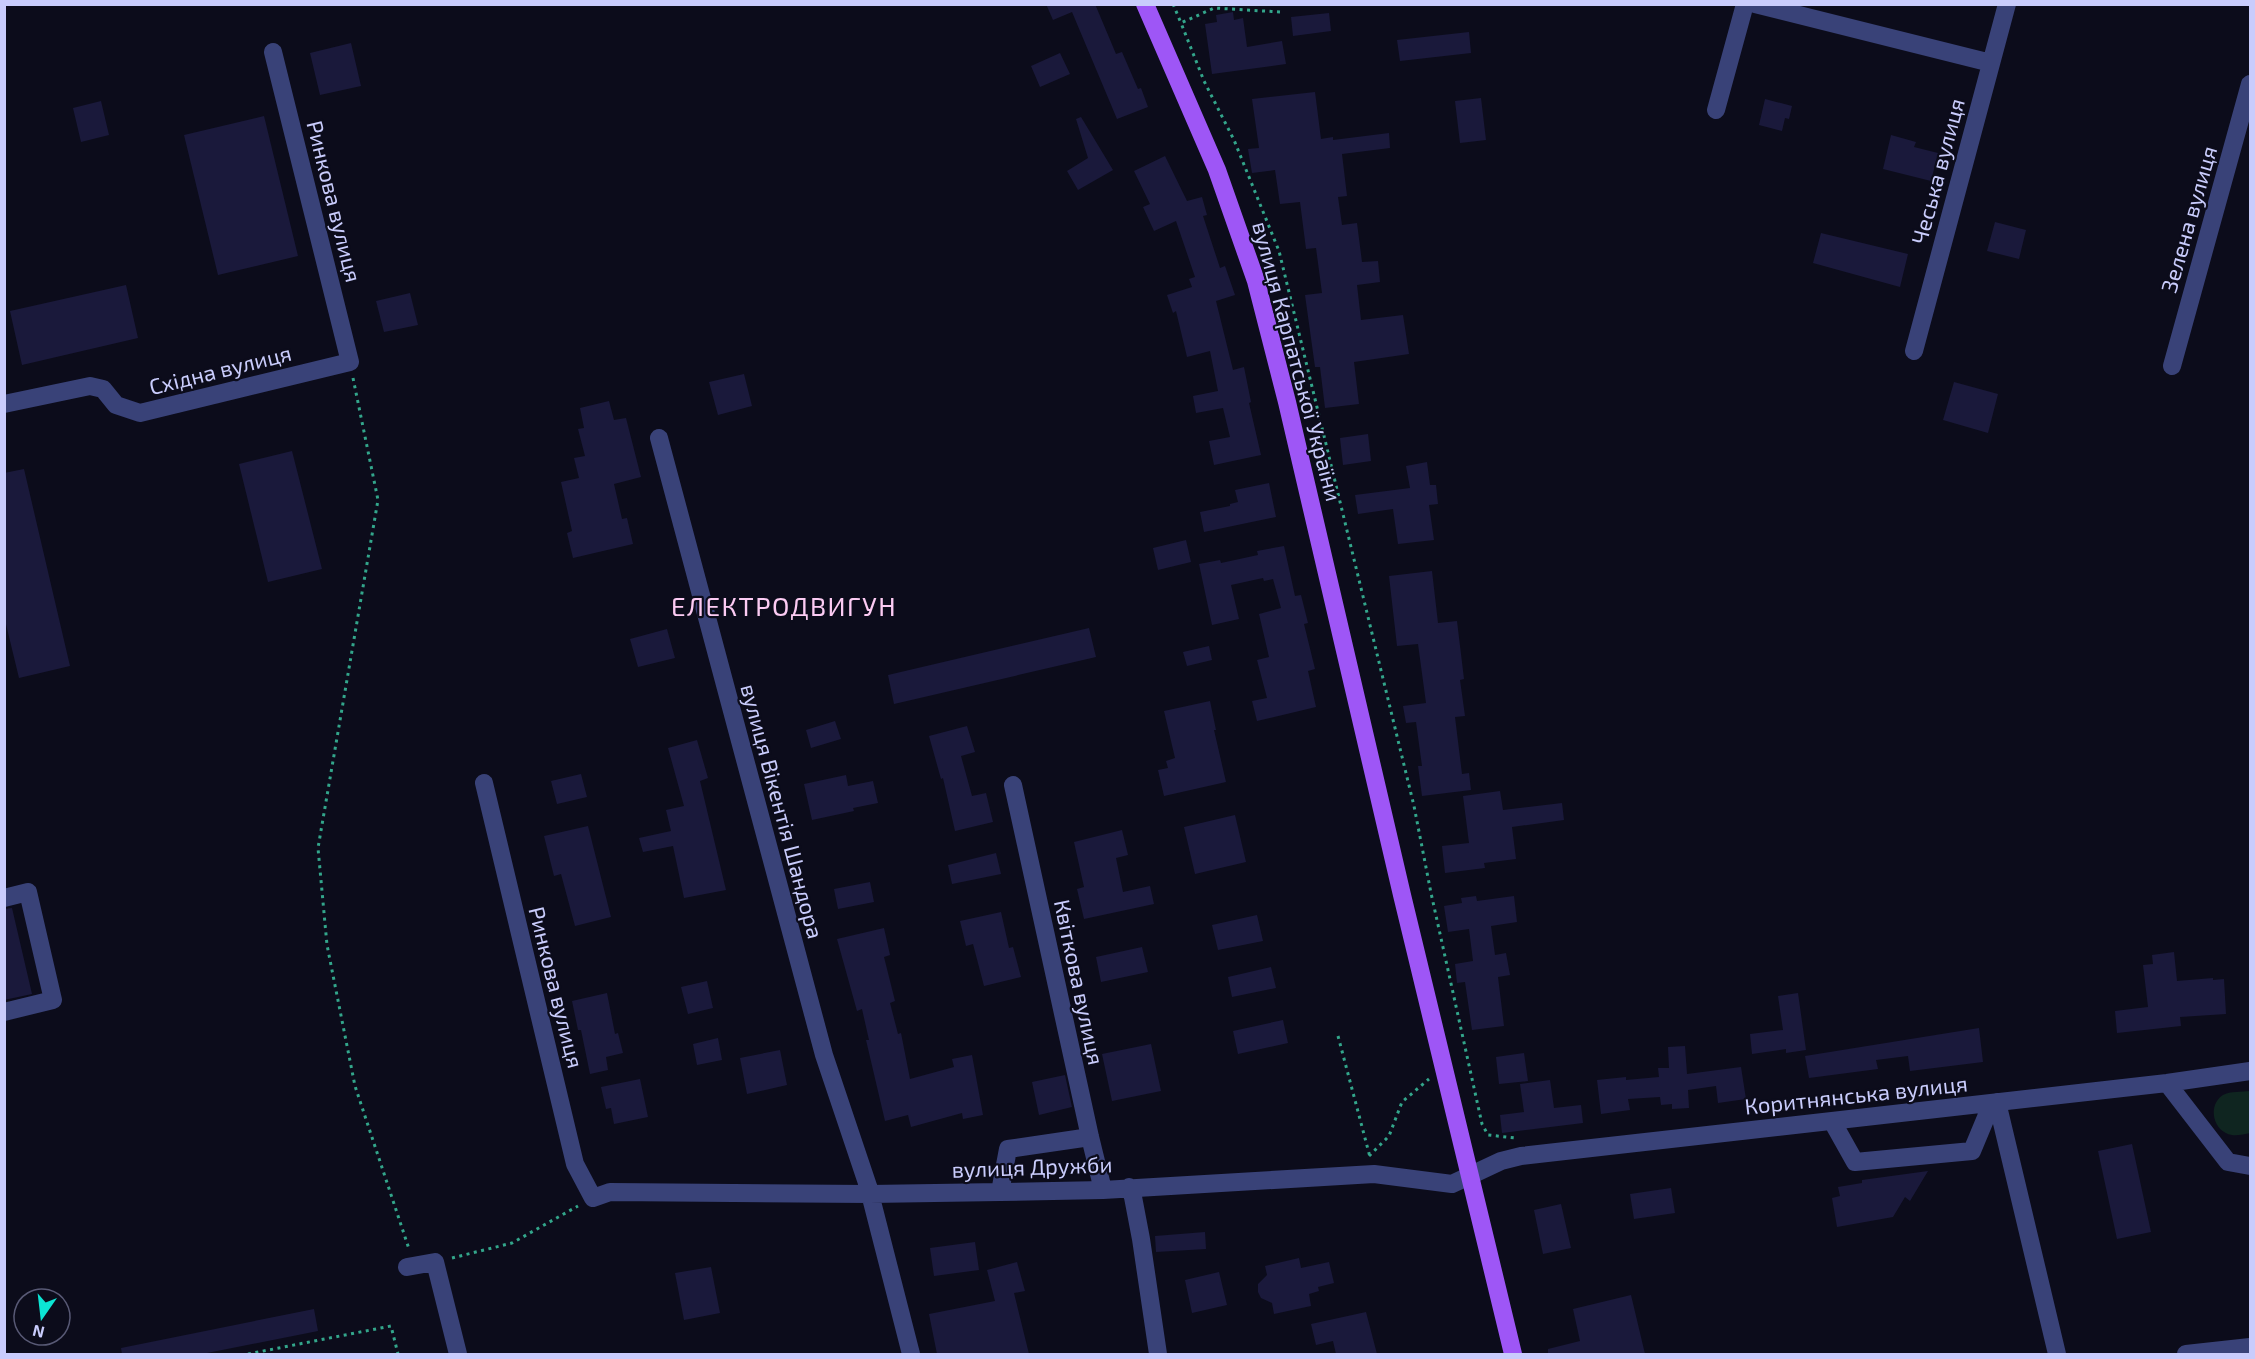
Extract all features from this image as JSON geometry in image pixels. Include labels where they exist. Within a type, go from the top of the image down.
[{"type":"main road","name":"вулиця Карпатської України","points":[[1145,4],[1217,170],[1256,281],[1287,402],[1513,1354]]},
{"type":"street","points":[[1716,110],[1745,4]]},
{"type":"street","points":[[1755,4],[1991,63]]},
{"type":"street","name":"Чеська вулиця","points":[[1914,351],[2007,4]]},
{"type":"street","name":"Ринкова вулиця","points":[[273,52],[350,362]]},
{"type":"street","name":"Зелена вулиця","points":[[2172,366],[2250,84]]},
{"type":"street","name":"Східна вулиця","points":[[4,404],[90,386],[103,389],[116,405],[140,413],[350,362]]},
{"type":"street","name":"вулиця Вікентія Шандора","points":[[659,438],[824,1055],[870,1194],[911,1354]]},
{"type":"street","name":"Ринкова вулиця","points":[[483,783],[575,1164],[593,1198]]},
{"type":"street","name":"Квіткова вулиця","points":[[1012,785],[1103,1190]]},
{"type":"street","points":[[4,898],[28,892],[52,1000],[4,1012]]},
{"type":"street","name":"Коритнянська вулиця","points":[[1471,1175],[1501,1161],[1521,1156],[2167,1083],[2250,1071]]},
{"type":"street","points":[[2167,1083],[2228,1162],[2250,1166]]},
{"type":"street","points":[[1832,1121],[1855,1162],[1972,1151],[1994,1102]]},
{"type":"street","points":[[1994,1102],[2057,1354]]},
{"type":"street","points":[[1000,1192],[1008,1149],[1090,1137]]},
{"type":"street","name":"вулиця Дружби","points":[[593,1198],[610,1191],[870,1194],[1103,1190],[1372,1165],[1452,1184],[1471,1175]]},
{"type":"street","points":[[1129,1187],[1141,1239],[1158,1354]]},
{"type":"street","points":[[411,1267],[435,1262],[458,1354]]},
{"type":"street","points":[[2193,1354],[2250,1347]]},
{"type":"path","points":[[1173,4],[1204,81],[1234,140],[1279,251],[1414,806],[1482,1124],[1488,1135],[1519,1138],[1521,1156]]},
{"type":"path","points":[[1181,23],[1214,8],[1280,12]]},
{"type":"path","points":[[350,362],[378,500],[318,848],[327,945],[355,1086],[411,1267]]},
{"type":"path","points":[[1338,1036],[1372,1165]]},
{"type":"path","points":[[1372,1165],[1389,1136],[1402,1102],[1426,1081],[1445,1070]]},
{"type":"path","points":[[435,1262],[512,1243],[593,1198]]},
{"type":"path","points":[[248,1354],[390,1326],[398,1354]]},
{"type":"green space","points":[[2250,1091],[2250,1133],[2234,1135],[2220,1129],[2214,1118],[2218,1099],[2229,1093]]},
{"type":"building","points":[[1046,4],[1095,4],[1116,54],[1122,52],[1148,107],[1117,119],[1072,12],[1053,20]]},
{"type":"building","points":[[1233,12],[1234,20],[1243,18],[1247,47],[1282,41],[1286,64],[1212,74],[1205,24],[1217,22],[1216,15]]},
{"type":"building","points":[[1329,13],[1331,31],[1293,36],[1291,17]]},
{"type":"building","points":[[1469,32],[1471,53],[1400,61],[1397,40]]},
{"type":"building","points":[[351,43],[361,86],[320,95],[310,53]]},
{"type":"building","points":[[1060,53],[1070,74],[1040,87],[1031,66]]},
{"type":"building","points":[[1315,92],[1321,139],[1333,137],[1333,140],[1389,133],[1390,148],[1342,154],[1347,196],[1338,197],[1342,225],[1357,223],[1362,262],[1378,261],[1380,282],[1357,285],[1361,320],[1403,315],[1409,354],[1354,362],[1359,404],[1325,408],[1320,367],[1315,367],[1305,295],[1322,293],[1316,248],[1306,249],[1300,202],[1280,204],[1275,170],[1252,173],[1248,149],[1259,148],[1252,99]]},
{"type":"building","points":[[1481,98],[1486,140],[1460,143],[1455,101]]},
{"type":"building","points":[[1765,99],[1792,106],[1789,119],[1785,118],[1782,131],[1759,125]]},
{"type":"building","points":[[101,101],[109,135],[81,142],[73,108]]},
{"type":"building","points":[[264,116],[298,256],[218,275],[184,135]]},
{"type":"building","points":[[1081,117],[1113,170],[1078,190],[1067,171],[1088,158],[1076,119]]},
{"type":"building","points":[[1891,135],[1916,142],[1914,147],[1938,153],[1931,181],[1883,169]]},
{"type":"building","points":[[1165,156],[1187,201],[1202,197],[1207,215],[1203,216],[1220,268],[1225,266],[1235,295],[1216,301],[1233,370],[1244,367],[1251,402],[1249,403],[1261,455],[1214,465],[1209,441],[1230,437],[1223,408],[1196,413],[1193,396],[1218,391],[1210,351],[1187,357],[1176,311],[1173,313],[1167,295],[1192,287],[1189,279],[1195,277],[1176,221],[1154,231],[1143,207],[1150,204],[1134,171]]},
{"type":"building","points":[[1995,222],[2026,230],[2019,259],[1987,251]]},
{"type":"building","points":[[1821,233],[1908,254],[1900,287],[1813,263]]},
{"type":"building","points":[[126,285],[138,338],[22,365],[10,311]]},
{"type":"building","points":[[410,293],[418,325],[384,332],[376,301]]},
{"type":"building","points":[[744,374],[752,406],[718,415],[709,382]]},
{"type":"building","points":[[1954,382],[1998,394],[1988,433],[1943,420]]},
{"type":"building","points":[[609,401],[614,420],[626,418],[641,477],[614,484],[622,519],[627,518],[633,544],[573,558],[567,533],[572,531],[561,482],[579,478],[574,458],[585,456],[578,429],[584,428],[580,408]]},
{"type":"building","points":[[1368,434],[1371,461],[1343,465],[1340,438]]},
{"type":"building","points":[[292,451],[322,569],[268,582],[239,464]]},
{"type":"building","points":[[1427,462],[1430,485],[1436,485],[1438,504],[1429,505],[1434,540],[1398,544],[1393,509],[1358,514],[1355,495],[1410,488],[1406,466]]},
{"type":"building","points":[[24,469],[70,666],[19,678],[4,616],[4,473]]},
{"type":"building","points":[[1269,483],[1276,517],[1204,532],[1200,512],[1230,506],[1238,502],[1235,490]]},
{"type":"building","points":[[1186,540],[1191,562],[1158,570],[1153,548]]},
{"type":"building","points":[[1284,546],[1295,596],[1301,595],[1308,623],[1304,624],[1315,669],[1308,671],[1316,707],[1257,721],[1252,701],[1267,698],[1257,660],[1269,657],[1259,614],[1281,608],[1273,579],[1264,581],[1263,578],[1231,585],[1239,619],[1212,625],[1199,564],[1220,560],[1221,563],[1258,555],[1257,551]]},
{"type":"building","points":[[1432,571],[1438,623],[1457,621],[1464,679],[1460,680],[1465,716],[1455,717],[1462,774],[1469,773],[1471,790],[1422,796],[1418,766],[1422,766],[1416,722],[1406,723],[1403,706],[1426,703],[1418,644],[1397,646],[1389,576]]},
{"type":"building","points":[[1089,628],[1096,657],[894,704],[888,675]]},
{"type":"building","points":[[667,629],[675,658],[638,667],[630,639]]},
{"type":"building","points":[[1209,646],[1212,660],[1187,666],[1183,652]]},
{"type":"building","points":[[1210,701],[1226,782],[1164,796],[1158,770],[1168,768],[1166,761],[1175,758],[1164,711]]},
{"type":"building","points":[[835,721],[841,739],[811,748],[806,730]]},
{"type":"building","points":[[967,726],[975,752],[961,756],[972,796],[986,793],[993,822],[955,831],[943,778],[941,779],[929,736]]},
{"type":"building","points":[[697,740],[708,778],[700,781],[726,890],[684,898],[673,846],[643,852],[639,838],[671,831],[666,810],[684,806],[668,748]]},
{"type":"building","points":[[581,774],[587,797],[557,804],[551,781]]},
{"type":"building","points":[[846,775],[848,786],[873,781],[878,803],[812,820],[804,784]]},
{"type":"building","points":[[1500,791],[1503,810],[1562,803],[1564,820],[1512,827],[1516,859],[1484,863],[1485,868],[1445,873],[1442,846],[1469,843],[1463,796]]},
{"type":"building","points":[[1235,815],[1246,862],[1195,874],[1184,827]]},
{"type":"building","points":[[588,826],[611,917],[575,926],[561,874],[554,876],[544,836]]},
{"type":"building","points":[[1122,830],[1128,855],[1116,858],[1123,892],[1150,886],[1154,904],[1084,919],[1077,889],[1084,887],[1074,842]]},
{"type":"building","points":[[996,853],[1001,874],[952,884],[948,865]]},
{"type":"building","points":[[870,882],[874,902],[838,909],[834,889]]},
{"type":"building","points":[[1476,896],[1477,901],[1514,896],[1517,922],[1491,926],[1495,955],[1506,953],[1510,975],[1498,977],[1504,1026],[1472,1030],[1465,982],[1457,983],[1455,964],[1473,961],[1469,929],[1448,932],[1444,906],[1462,903],[1461,898]]},
{"type":"building","points":[[12,908],[32,994],[4,1000],[4,909]]},
{"type":"building","points":[[1001,912],[1009,948],[1013,947],[1021,977],[984,986],[973,944],[966,946],[960,921]]},
{"type":"building","points":[[1257,915],[1263,941],[1218,950],[1212,925]]},
{"type":"building","points":[[884,928],[890,955],[884,957],[895,1001],[890,1003],[898,1034],[901,1033],[910,1079],[954,1067],[952,1059],[972,1055],[983,1115],[963,1119],[962,1113],[911,1127],[908,1115],[885,1121],[866,1040],[869,1040],[862,1009],[857,1011],[837,939]]},
{"type":"building","points":[[1142,947],[1148,972],[1101,982],[1096,957]]},
{"type":"building","points":[[2174,952],[2177,981],[2224,979],[2226,1014],[2180,1017],[2181,1026],[2117,1033],[2115,1011],[2148,1007],[2143,965],[2153,964],[2152,955]]},
{"type":"building","points":[[1271,967],[1276,988],[1232,997],[1228,977]]},
{"type":"building","points":[[707,981],[713,1008],[688,1014],[681,987]]},
{"type":"building","points":[[607,993],[615,1034],[618,1033],[623,1053],[606,1057],[608,1070],[590,1074],[572,1001]]},
{"type":"building","points":[[1798,993],[1806,1050],[1786,1053],[1786,1049],[1752,1054],[1750,1034],[1783,1030],[1778,996]]},
{"type":"building","points":[[1283,1020],[1288,1043],[1238,1054],[1233,1031]]},
{"type":"building","points":[[1979,1028],[1983,1062],[1910,1071],[1908,1056],[1876,1060],[1878,1069],[1809,1078],[1805,1056]]},
{"type":"building","points":[[718,1038],[722,1060],[697,1065],[693,1044]]},
{"type":"building","points":[[1151,1044],[1161,1091],[1112,1101],[1102,1054]]},
{"type":"building","points":[[1685,1046],[1687,1074],[1741,1067],[1746,1099],[1718,1103],[1716,1086],[1688,1090],[1689,1108],[1672,1109],[1672,1104],[1661,1105],[1660,1097],[1628,1099],[1630,1110],[1601,1114],[1597,1080],[1659,1077],[1658,1068],[1669,1068],[1668,1047]]},
{"type":"building","points":[[780,1050],[787,1085],[747,1094],[740,1058]]},
{"type":"building","points":[[1524,1053],[1528,1081],[1499,1084],[1496,1057]]},
{"type":"building","points":[[1065,1075],[1072,1107],[1039,1115],[1032,1082]]},
{"type":"building","points":[[640,1079],[648,1117],[614,1124],[611,1108],[606,1109],[601,1087]]},
{"type":"building","points":[[1550,1080],[1554,1108],[1581,1105],[1583,1123],[1502,1133],[1500,1115],[1524,1112],[1520,1084]]},
{"type":"building","points":[[2132,1144],[2151,1232],[2117,1239],[2098,1151]]},
{"type":"building","points":[[1928,1171],[1910,1201],[1905,1197],[1893,1217],[1837,1227],[1832,1198],[1840,1196],[1838,1187],[1862,1183],[1862,1180]]},
{"type":"building","points":[[1671,1188],[1675,1213],[1634,1219],[1630,1194]]},
{"type":"building","points":[[1561,1204],[1571,1248],[1543,1254],[1534,1210]]},
{"type":"building","points":[[1205,1232],[1206,1249],[1156,1252],[1155,1236]]},
{"type":"building","points":[[975,1242],[979,1270],[934,1276],[930,1248]]},
{"type":"building","points":[[1299,1258],[1301,1268],[1329,1262],[1334,1283],[1318,1287],[1319,1291],[1309,1294],[1311,1306],[1274,1314],[1272,1303],[1261,1298],[1258,1292],[1258,1284],[1267,1275],[1265,1266]]},
{"type":"building","points":[[1017,1262],[1025,1291],[1014,1293],[1029,1354],[937,1354],[929,1314],[995,1301],[987,1270]]},
{"type":"building","points":[[711,1267],[720,1313],[684,1320],[675,1273]]},
{"type":"building","points":[[1219,1272],[1227,1305],[1192,1313],[1185,1280]]},
{"type":"building","points":[[1631,1295],[1645,1354],[1548,1354],[1548,1349],[1580,1341],[1573,1309]]},
{"type":"building","points":[[314,1309],[318,1331],[202,1354],[122,1354],[121,1348]]},
{"type":"building","points":[[1366,1312],[1377,1354],[1336,1354],[1333,1341],[1316,1345],[1311,1324]]},
{"type":"district","name":"ЕЛЕКТРОДВИГУН","points":[[784,605]]}]
